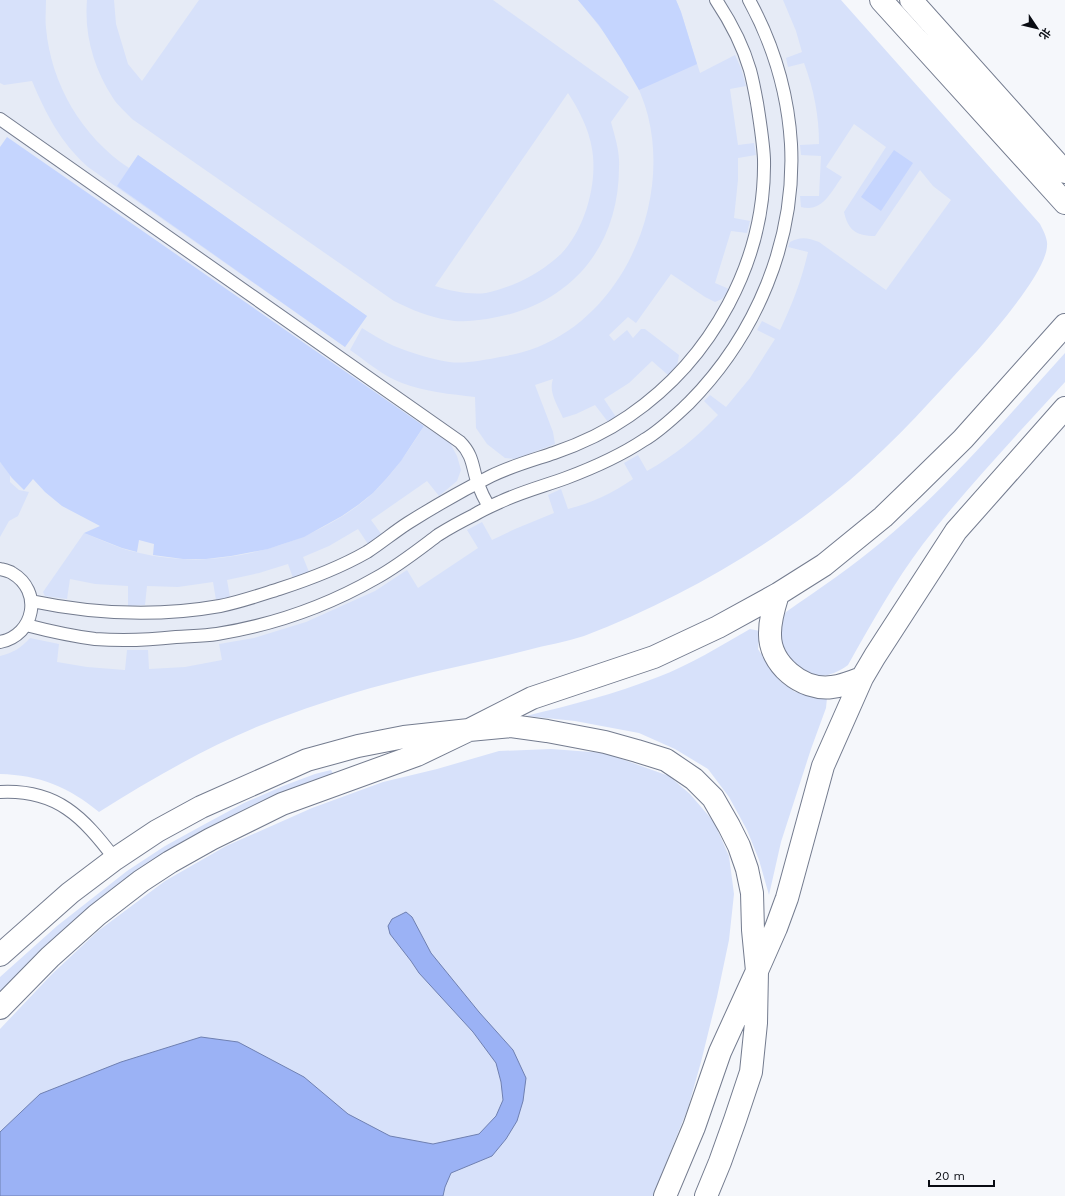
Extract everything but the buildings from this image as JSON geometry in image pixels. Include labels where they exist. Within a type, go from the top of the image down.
[{"type":"main road","points":[[881,0],[1065,203]]},
{"type":"main road","points":[[911,0],[1065,172]]},
{"type":"main road","points":[[0,1008],[50,957],[97,915],[141,881],[170,862],[211,839],[282,804],[417,755],[532,698],[654,657],[718,627],[778,594],[824,565],[883,517],[963,439],[1065,325]]},
{"type":"main road","points":[[665,1196],[694,1127],[720,1052],[758,971],[776,928],[787,898],[823,766],[862,678],[956,531],[1065,408]]},
{"type":"main road","points":[[778,594],[771,614],[770,635],[773,650],[779,662],[788,674],[815,686],[831,688],[862,678]]},
{"type":"main road","points":[[0,955],[26,930],[70,893],[115,859],[157,831],[201,807],[307,760],[366,744],[404,737],[511,726],[605,742],[666,760],[694,779],[713,798],[739,846],[747,869],[752,892],[753,930],[758,971],[756,1023],[750,1072],[735,1120],[706,1196]]},
{"type":"lane","points":[[31,601],[62,607],[119,613],[188,611],[222,606],[312,578],[366,552],[406,525],[507,469],[573,446],[593,437],[628,417],[674,380],[713,331],[736,290],[749,254],[760,212],[764,159],[762,132],[750,69],[732,26],[716,0]]},
{"type":"lane","points":[[26,625],[77,636],[120,640],[164,638],[214,634],[256,626],[319,606],[395,567],[441,533],[489,507],[501,501],[568,477],[630,448],[644,440],[676,416],[705,386],[730,354],[754,315],[768,282],[781,240],[787,214],[791,180],[791,144],[780,73],[768,40],[749,0]]},
{"type":"lane","points":[[0,119],[460,442],[471,456],[478,484],[489,507]]},
{"type":"lane","points":[[0,568],[11,572],[21,580],[28,590],[31,601],[31,613],[26,625],[18,634],[0,642]]},
{"type":"lane","points":[[0,792],[31,794],[49,799],[67,808],[88,825],[115,859]]},
{"type":"shaded area","points":[[0,0],[804,0],[995,206],[726,482],[0,753]]},
{"type":"shaded area","points":[[0,0],[46,0],[46,25],[49,49],[54,69],[62,89],[83,125],[112,155],[129,168],[138,155],[367,316],[345,347],[88,167],[69,148],[62,138],[48,116],[32,81],[4,85],[0,83]]},
{"type":"shaded area","points":[[87,0],[114,0],[116,24],[128,64],[142,81],[199,0],[493,0],[629,97],[611,122],[618,150],[619,167],[617,193],[612,216],[604,238],[592,258],[577,276],[559,291],[538,304],[514,313],[481,320],[455,321],[434,317],[407,307],[394,301],[132,119],[115,101],[100,75],[89,39],[86,13]],"holes":[[[568,93],[580,113],[589,134],[593,162],[593,176],[588,205],[577,232],[569,244],[561,254],[538,272],[519,282],[499,289],[486,293],[467,293],[435,286]]]},
{"type":"shaded area","points":[[578,0],[676,0],[700,73],[735,55],[741,68],[746,86],[730,89],[738,145],[754,143],[756,155],[738,158],[738,180],[734,218],[750,221],[747,233],[731,231],[715,283],[729,289],[722,299],[715,302],[671,274],[636,323],[628,317],[609,335],[614,341],[627,330],[633,338],[641,329],[645,329],[679,355],[677,366],[668,375],[652,361],[629,383],[604,399],[616,417],[608,422],[595,405],[563,418],[553,394],[553,379],[535,385],[553,432],[555,444],[515,459],[505,458],[487,444],[476,428],[475,397],[429,391],[402,383],[381,372],[350,350],[362,328],[401,349],[449,362],[474,361],[519,353],[538,347],[568,331],[595,309],[616,282],[634,251],[646,219],[652,184],[653,150],[648,116],[636,84],[610,40]]},
{"type":"shaded area","points":[[783,0],[841,0],[1040,224],[1047,240],[1044,257],[1038,270],[1007,315],[977,351],[883,450],[850,480],[820,504],[757,549],[690,588],[584,636],[370,688],[290,714],[238,735],[197,755],[99,812],[88,803],[65,789],[53,784],[28,777],[0,774],[0,656],[16,650],[30,638],[59,644],[57,662],[87,667],[125,670],[127,650],[148,650],[149,669],[185,667],[222,660],[219,644],[254,638],[306,622],[375,591],[407,570],[418,588],[478,548],[467,530],[482,522],[492,540],[554,513],[548,495],[561,489],[568,509],[594,501],[618,489],[633,479],[624,463],[638,455],[647,471],[685,446],[702,431],[718,415],[704,401],[710,395],[726,407],[750,378],[775,339],[757,330],[762,321],[780,330],[800,282],[808,252],[788,247],[790,242],[804,238],[819,242],[886,290],[951,200],[933,186],[920,170],[875,236],[863,235],[854,231],[848,223],[844,212],[886,147],[854,124],[826,167],[842,177],[830,195],[820,204],[815,207],[801,207],[800,196],[819,196],[821,156],[801,155],[800,145],[819,144],[817,113],[811,83],[804,63],[788,67],[786,58],[802,52],[796,31]]},
{"type":"shaded area","points":[[1065,353],[1065,382],[975,482],[923,544],[874,618],[848,665],[835,673],[819,676],[802,670],[789,657],[781,641],[779,632],[780,623],[786,612],[860,559],[884,540],[932,497],[978,450]]},
{"type":"shaded area","points":[[424,426],[450,443],[457,456],[461,470],[457,481],[439,496],[427,481],[371,520],[382,535],[368,544],[358,529],[329,546],[303,557],[309,572],[293,578],[288,564],[259,573],[227,580],[230,597],[216,600],[213,582],[178,587],[147,586],[145,605],[128,606],[128,586],[95,584],[70,579],[67,599],[45,596],[43,592],[84,533],[135,552],[160,557],[183,559],[207,559],[259,551],[284,544],[309,534],[333,522],[373,493],[407,452]]},
{"type":"shaded area","points":[[0,462],[10,475],[10,482],[19,490],[29,492],[18,516],[9,521],[0,537]]},
{"type":"shaded area","points":[[750,629],[760,631],[758,649],[781,682],[795,692],[827,698],[826,708],[781,842],[769,895],[759,860],[747,830],[729,797],[708,769],[675,749],[639,733],[575,721],[526,716],[609,694],[658,677],[693,661]]},
{"type":"shaded area","points":[[551,749],[605,753],[669,776],[690,794],[714,822],[729,856],[734,894],[729,940],[717,997],[688,1108],[653,1196],[0,1196],[0,1029],[52,974],[98,931],[165,881],[226,846],[312,808],[383,782],[437,769],[499,751]]},
{"type":"shaded area","points":[[331,770],[334,775],[260,804],[0,995],[0,977],[57,926],[127,871],[165,846],[244,803],[283,786],[315,774]]},
{"type":"water","points":[[406,912],[412,917],[431,953],[479,1012],[513,1050],[526,1078],[523,1101],[517,1121],[506,1139],[492,1156],[451,1173],[443,1196],[0,1196],[0,1132],[40,1094],[121,1062],[201,1037],[238,1042],[304,1077],[348,1114],[390,1136],[433,1144],[479,1134],[496,1116],[503,1100],[501,1082],[496,1063],[473,1032],[419,973],[390,934],[388,926],[392,919]]}]
